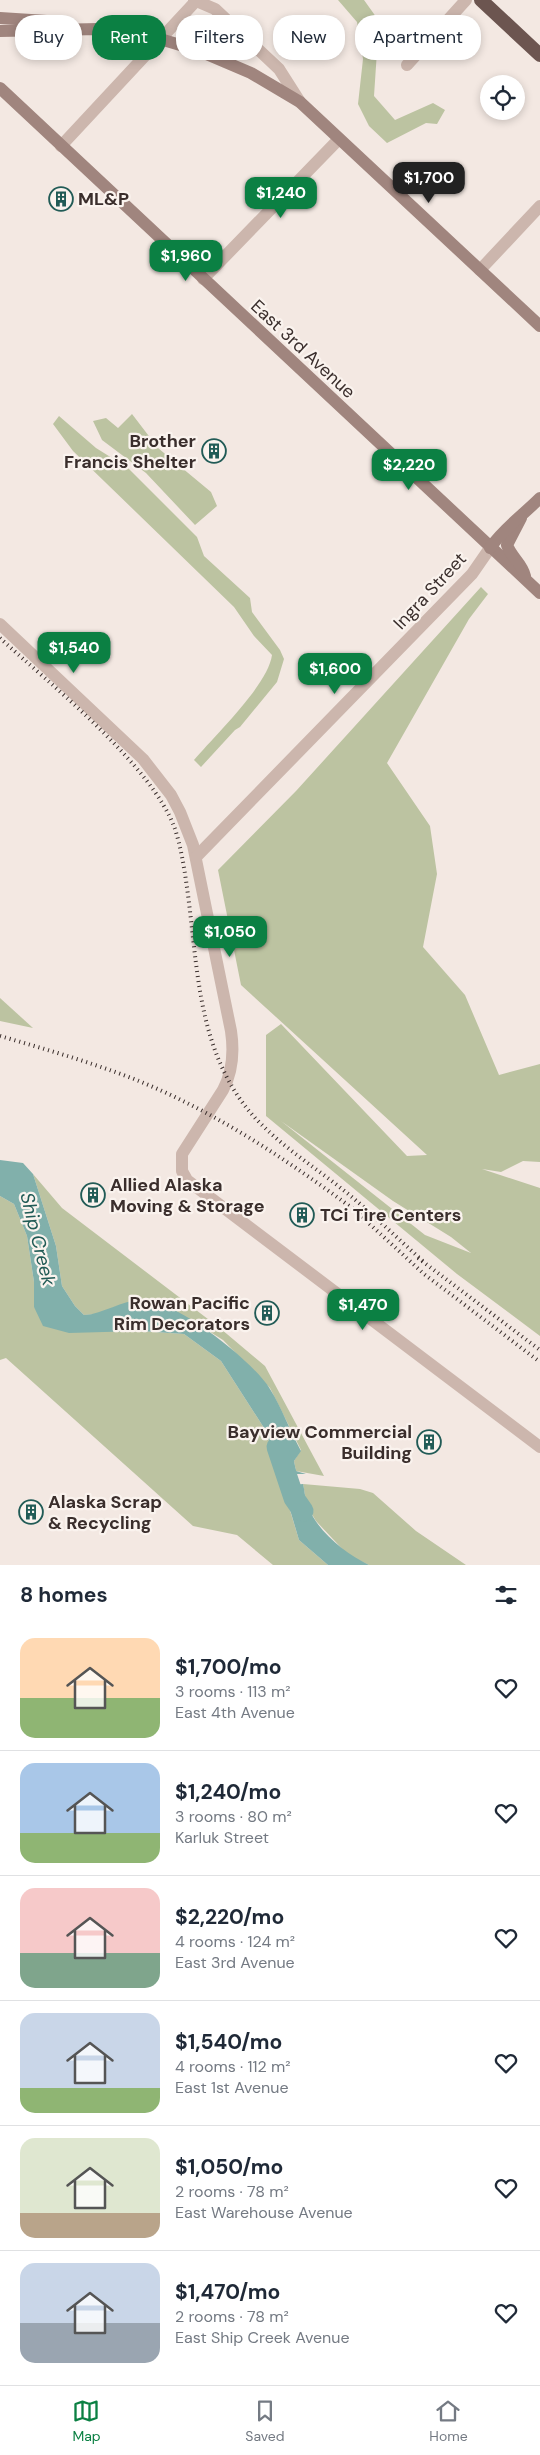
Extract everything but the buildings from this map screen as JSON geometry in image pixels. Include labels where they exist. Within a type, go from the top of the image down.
[{"type":"highway","points":[[481,0],[540,55]]},
{"type":"main road","points":[[0,18],[92,23]]},
{"type":"main road","points":[[0,31],[92,29]]},
{"type":"main road","points":[[166,41],[197,50],[251,72],[300,102],[540,326]]},
{"type":"main road","name":"East 3rd Avenue","points":[[0,88],[203,280],[540,593]]},
{"type":"main road","name":"Ingra Street","points":[[490,548],[510,524],[521,518],[540,498]]},
{"type":"main road","points":[[521,518],[507,545],[509,552],[523,566],[527,581]]},
{"type":"street","points":[[407,65],[466,0]]},
{"type":"street","points":[[166,32],[195,1],[215,8],[280,69],[300,102]]},
{"type":"street","points":[[61,146],[141,60]]},
{"type":"street","points":[[203,280],[339,139]]},
{"type":"street","points":[[480,270],[540,206]]},
{"type":"street","name":"Ingra Street","points":[[196,857],[472,574],[490,548]]},
{"type":"street","points":[[0,624],[155,771],[188,829],[196,857],[231,1031],[233,1054],[228,1080],[220,1096],[182,1154],[182,1171],[187,1180],[202,1194],[540,1447]]},
{"type":"green space","points":[[338,0],[364,0],[375,15],[355,15],[355,20]]},
{"type":"green space","points":[[363,60],[376,60],[374,96],[395,120],[433,103],[445,110],[437,124],[426,123],[387,143],[369,126],[358,104]]},
{"type":"green space","points":[[132,414],[158,448],[211,492],[217,506],[195,525],[146,473],[102,440],[93,421],[106,418],[118,428]]},
{"type":"green space","points":[[59,416],[96,448],[128,468],[197,537],[204,556],[250,598],[252,612],[280,650],[284,659],[277,682],[240,727],[201,767],[194,760],[251,695],[261,681],[272,655],[254,636],[234,607],[73,451],[53,424]]},
{"type":"green space","points":[[481,587],[488,594],[469,619],[387,763],[430,826],[437,874],[423,947],[465,995],[499,1075],[540,1064],[540,1162],[523,1161],[501,1172],[482,1169],[540,1188],[540,1336],[457,1274],[266,1116],[266,1035],[281,1024],[407,1156],[427,1155],[241,985],[218,870],[296,791]],"holes":[[[281,1121],[393,1201],[451,1237],[471,1253],[425,1235]]]},
{"type":"green space","points":[[0,998],[33,1028],[0,1021]]},
{"type":"green space","points":[[33,1174],[62,1208],[221,1329],[265,1366],[324,1476],[296,1471],[294,1461],[301,1450],[270,1388],[223,1340],[191,1320],[117,1306],[99,1314],[84,1315],[75,1306],[62,1286],[56,1246]]},
{"type":"green space","points":[[0,1196],[14,1204],[27,1236],[34,1282],[34,1307],[140,1331],[184,1334],[221,1361],[266,1431],[299,1540],[328,1565],[273,1565],[237,1535],[193,1526],[6,1358],[0,1360]]},
{"type":"green space","points":[[303,1484],[360,1489],[373,1493],[416,1531],[466,1565],[369,1565],[348,1555],[316,1521],[307,1506]]},
{"type":"water","points":[[0,1160],[23,1163],[33,1174],[56,1246],[62,1286],[75,1306],[84,1315],[128,1302],[143,1300],[174,1310],[212,1334],[248,1363],[270,1389],[301,1451],[294,1461],[296,1471],[306,1474],[279,1474],[266,1431],[221,1361],[184,1334],[140,1331],[69,1333],[43,1326],[34,1307],[34,1282],[27,1236],[14,1204],[0,1196]]},
{"type":"water","points":[[303,1484],[308,1507],[326,1534],[351,1555],[369,1565],[328,1565],[299,1540],[283,1486]]},
{"type":"waterway","name":"Ship Creek","points":[[277,1447],[294,1498],[303,1511]]},
{"type":"railway","points":[[0,638],[98,727],[145,779],[163,804],[175,829],[181,854],[197,972],[206,1022],[223,1070],[236,1093],[259,1122],[287,1148],[357,1201],[424,1262]]},
{"type":"railway","points":[[0,1036],[134,1079],[196,1108],[284,1160],[368,1220]]},
{"type":"railway","points":[[362,1217],[424,1274],[540,1362]]},
{"type":"railway","points":[[418,1258],[540,1350]]},
{"type":"place","name":"ML&P","points":[[61,199]]},
{"type":"place","name":"Brother Francis Shelter","points":[[214,451]]},
{"type":"place","name":"Allied Alaska Moving & Storage","points":[[93,1195]]},
{"type":"place","name":"TCi Tire Centers","points":[[302,1215]]},
{"type":"place","name":"Rowan Pacific Rim Decorators","points":[[267,1313]]},
{"type":"place","name":"Bayview Commercial Building","points":[[429,1442]]},
{"type":"place","name":"Alaska Scrap & Recycling","points":[[31,1512]]}]
